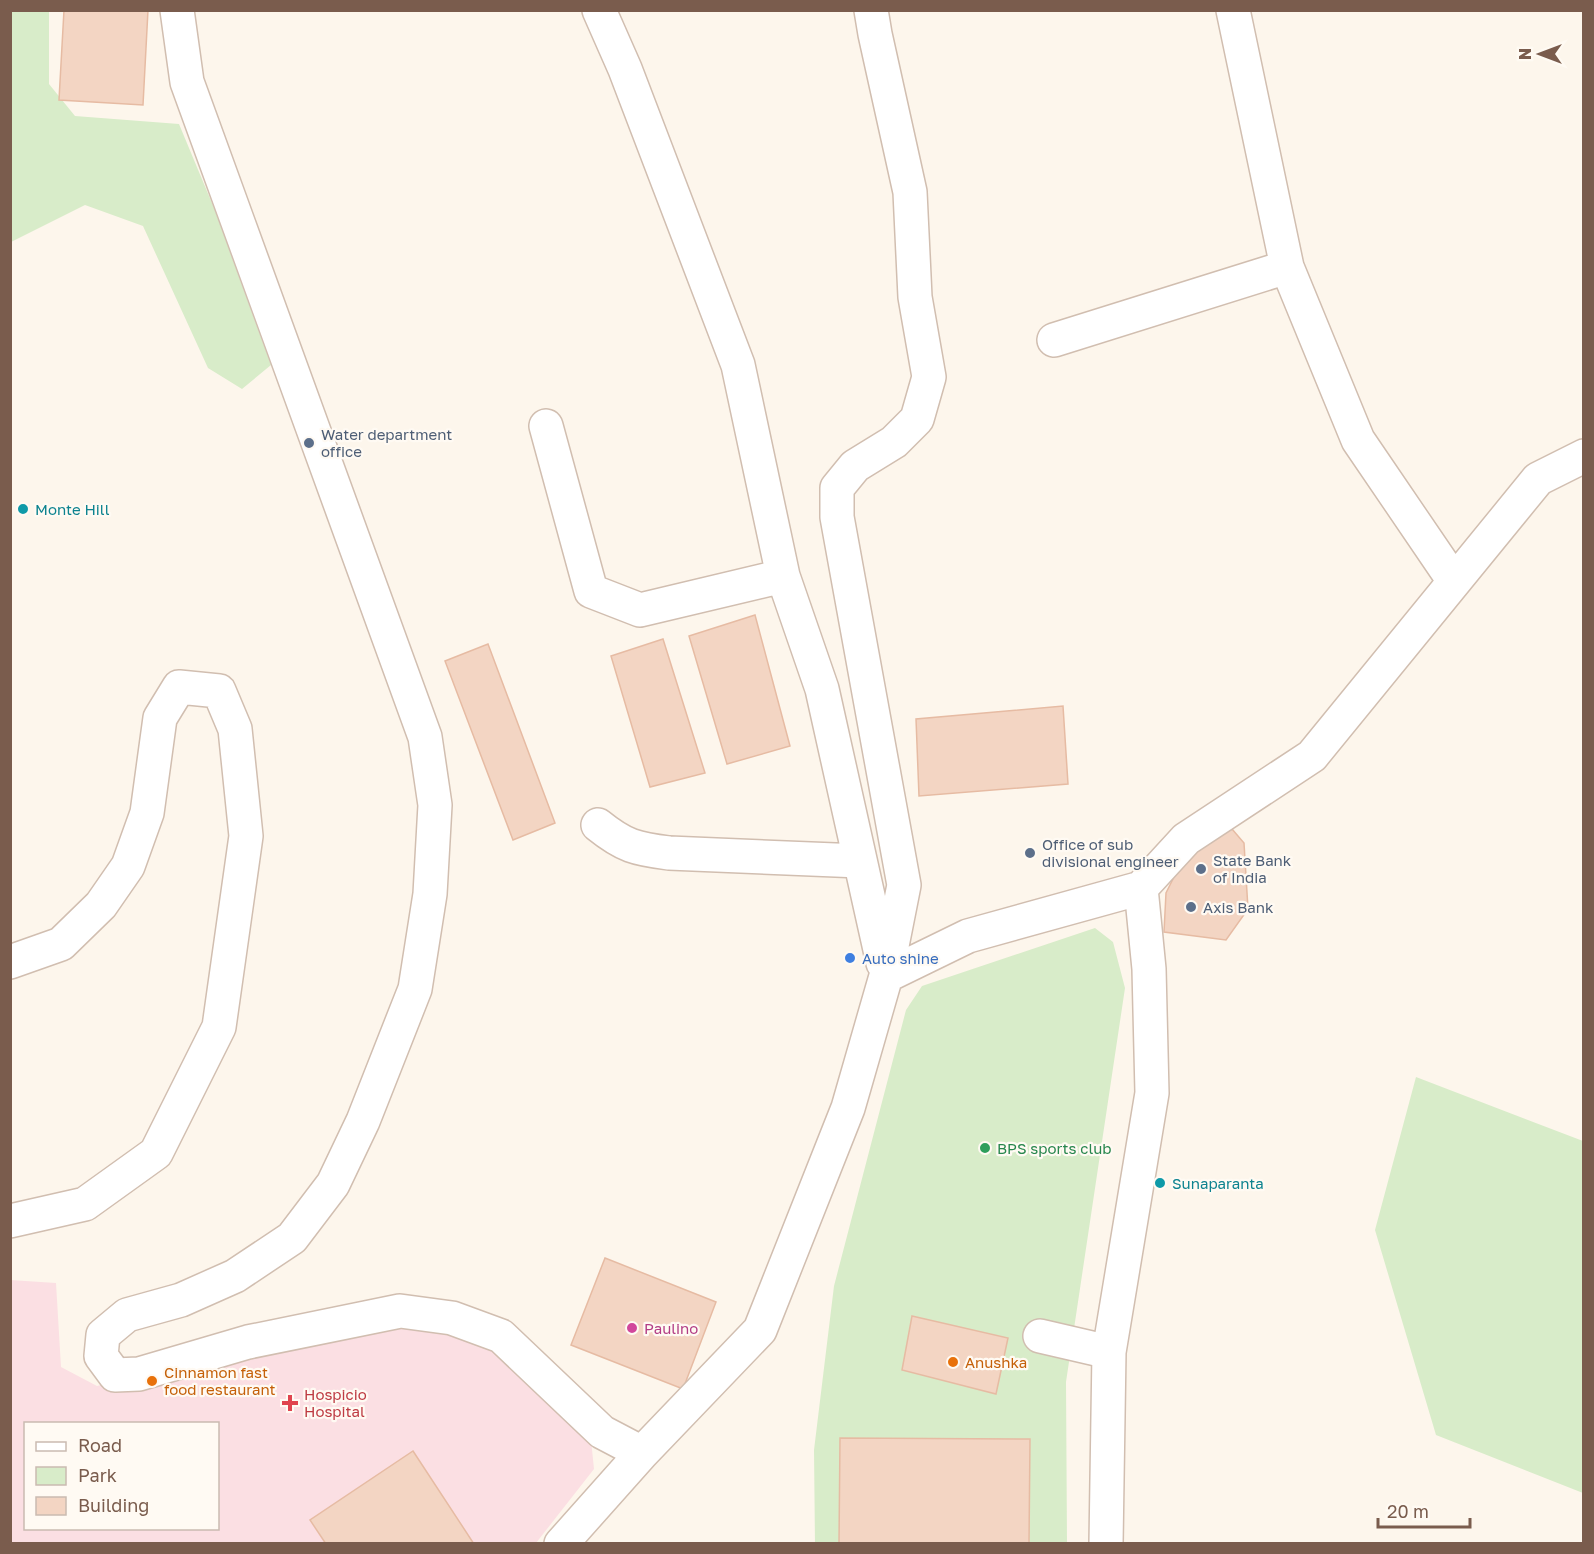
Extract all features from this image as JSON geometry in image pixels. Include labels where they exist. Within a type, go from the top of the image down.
[{"type":"street","points":[[177,10],[187,82],[425,737],[435,805],[433,849],[430,894],[415,989],[363,1121],[333,1184],[292,1238],[235,1276],[181,1300],[127,1315],[103,1335],[101,1356],[115,1375],[140,1374],[248,1342],[400,1311],[452,1318],[501,1336],[603,1432],[642,1454]]},
{"type":"street","points":[[599,10],[625,69],[738,365],[783,576],[822,689],[886,976]]},
{"type":"street","points":[[561,1544],[642,1454],[760,1330],[848,1108],[886,976],[904,885],[837,517],[837,488],[855,466],[894,442],[917,419],[929,377],[915,297],[910,192],[875,34],[872,10]]},
{"type":"street","points":[[1233,10],[1287,267],[1358,440],[1454,581]]},
{"type":"street","points":[[1054,340],[1287,267]]},
{"type":"street","points":[[546,426],[591,591],[640,610],[783,576]]},
{"type":"street","points":[[886,976],[968,936],[1141,888],[1186,839],[1312,756],[1538,479],[1584,456]]},
{"type":"street","points":[[10,962],[61,944],[101,905],[128,867],[147,813],[160,718],[179,687],[219,691],[235,729],[246,836],[219,1027],[156,1153],[84,1204],[10,1221]]},
{"type":"street","points":[[598,825],[616,839],[631,846],[669,853],[861,861]]},
{"type":"street","points":[[1106,1544],[1109,1352],[1152,1093],[1149,969],[1141,888]]},
{"type":"street","points":[[1040,1336],[1109,1352]]},
{"type":"shaded area","name":"Hospicio Hospital","points":[[10,1280],[56,1283],[61,1367],[97,1386],[389,1312],[496,1337],[589,1420],[594,1469],[536,1543],[11,1543]]},
{"type":"green space","points":[[11,11],[49,11],[49,84],[75,116],[179,124],[214,208],[271,365],[242,389],[208,368],[143,226],[85,205],[11,242]]},
{"type":"green space","name":"BPS sports club","points":[[1095,928],[1113,942],[1125,988],[1066,1382],[1067,1543],[815,1544],[814,1450],[834,1286],[906,1010],[922,986]]},
{"type":"green space","points":[[1416,1077],[1583,1141],[1583,1493],[1436,1435],[1375,1230]]},
{"type":"building","points":[[64,10],[148,10],[143,105],[59,100]]},
{"type":"building","points":[[755,615],[790,746],[727,764],[689,636]]},
{"type":"building","points":[[663,639],[705,773],[650,787],[611,656]]},
{"type":"building","points":[[488,644],[555,823],[513,840],[445,661]]},
{"type":"building","points":[[1063,706],[1068,784],[919,796],[916,719]]},
{"type":"building","points":[[1232,829],[1244,843],[1248,909],[1226,940],[1164,932],[1166,893],[1186,853]]},
{"type":"building","points":[[605,1258],[716,1302],[683,1389],[571,1345]]},
{"type":"building","points":[[912,1316],[1008,1338],[996,1394],[902,1370]]},
{"type":"building","points":[[840,1438],[1030,1439],[1029,1544],[839,1544]]},
{"type":"building","points":[[413,1451],[474,1544],[326,1544],[310,1520]]},
{"type":"place","name":"Water department office","points":[[309,443]]},
{"type":"place","name":"Monte Hill","points":[[23,509]]},
{"type":"place","name":"Office of sub divisional engineer","points":[[1030,853]]},
{"type":"place","name":"State Bank of India","points":[[1201,869]]},
{"type":"place","name":"Axis Bank","points":[[1191,907]]},
{"type":"place","name":"Auto shine","points":[[850,958]]},
{"type":"place","name":"BPS sports club","points":[[985,1148]]},
{"type":"place","name":"Sunaparanta","points":[[1160,1183]]},
{"type":"place","name":"Paulino","points":[[632,1328]]},
{"type":"place","name":"Anushka","points":[[953,1362]]},
{"type":"place","name":"Cinnamon fast food restaurant","points":[[152,1381]]},
{"type":"place","name":"Hospicio Hospital","points":[[290,1403]]}]
